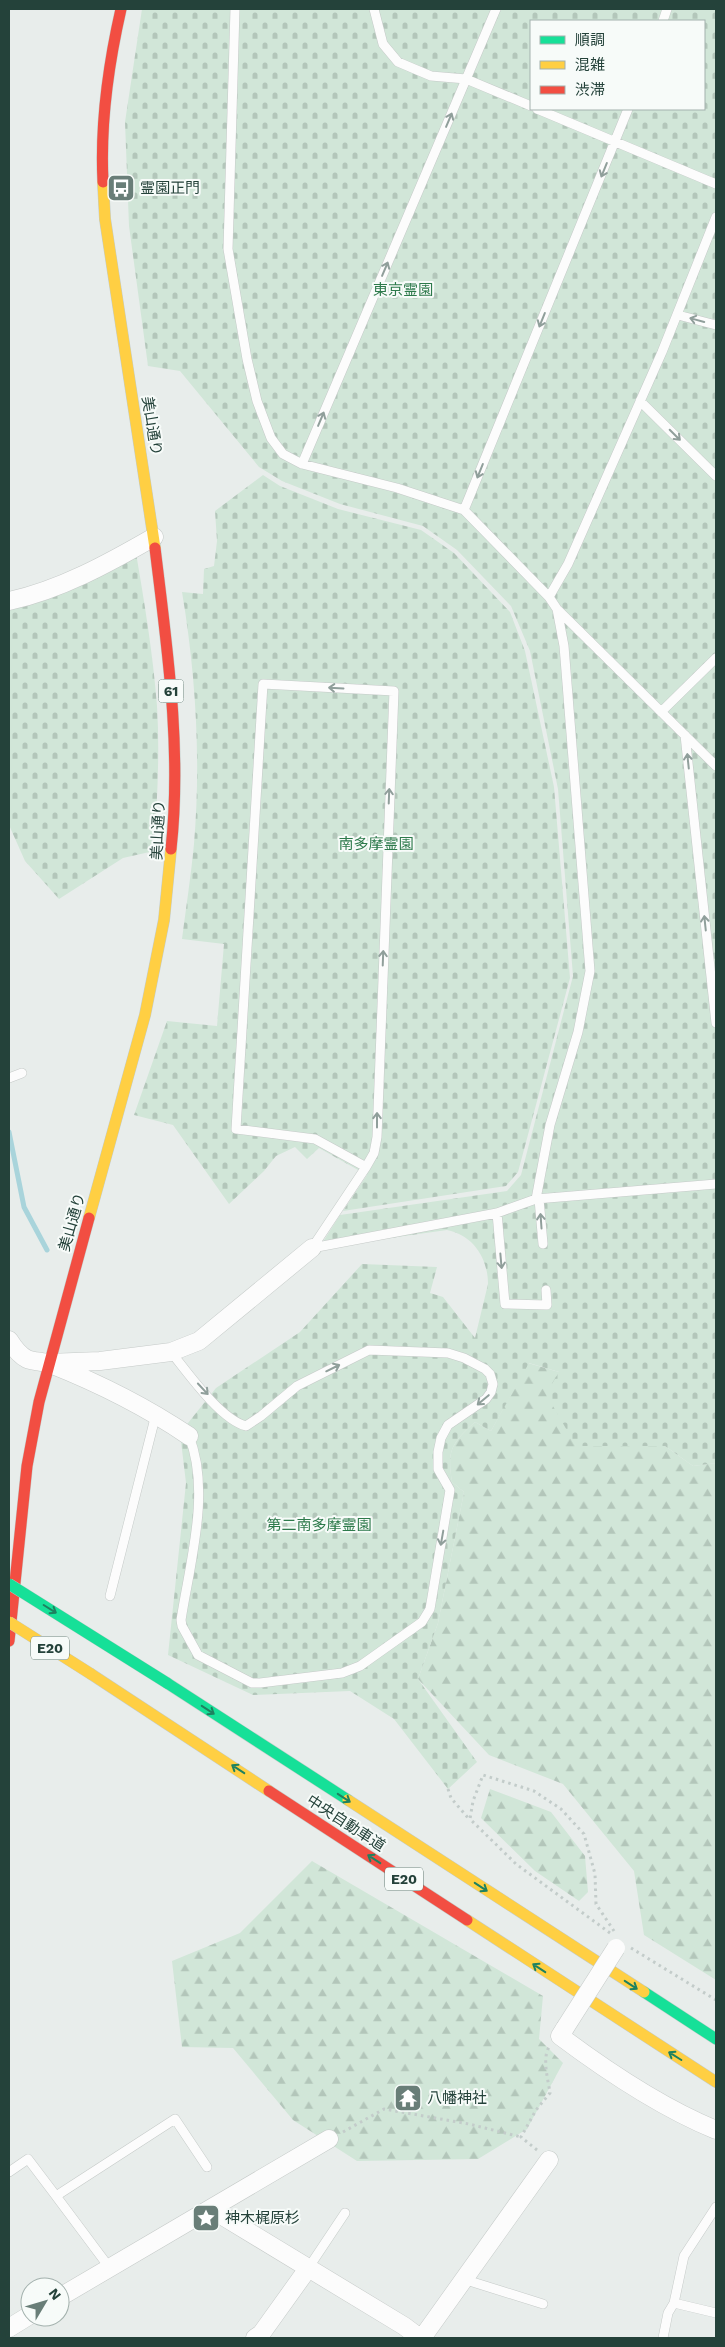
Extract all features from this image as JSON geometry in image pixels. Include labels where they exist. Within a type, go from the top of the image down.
[{"type":"main road","name":"美山通り","points":[[9,1642],[27,1466],[39,1402],[156,969],[169,878],[175,802],[173,716],[169,661],[154,537],[104,200],[101,145],[104,101],[111,53],[121,9]]},
{"type":"main road","name":"中央自動車道","points":[[9,1584],[167,1683],[716,2039]]},
{"type":"main road","name":"中央自動車道","points":[[9,1622],[625,2025],[716,2082]]},
{"type":"street","points":[[9,601],[33,596],[65,582],[154,537]]},
{"type":"street","points":[[48,1364],[100,1361],[171,1352],[199,1341],[312,1248]]},
{"type":"street","points":[[9,1340],[16,1351],[27,1358],[48,1364],[156,1414],[189,1436]]},
{"type":"street","points":[[618,1945],[562,2032],[643,2092],[688,2118],[716,2130]]},
{"type":"street","points":[[70,2291],[329,2139]]},
{"type":"street","points":[[211,2209],[309,2267],[421,2338],[549,2160]]},
{"type":"street","points":[[255,2338],[261,2334],[309,2267]]},
{"type":"street","points":[[9,2328],[20,2321]]},
{"type":"lane","points":[[234,9],[228,249],[239,319],[257,401],[271,438],[283,454],[302,464],[397,488],[464,510],[549,597],[558,609],[716,766]]},
{"type":"lane","points":[[374,9],[383,44],[398,62],[431,76],[466,79],[530,106]]},
{"type":"lane","points":[[302,464],[496,9]]},
{"type":"lane","points":[[540,110],[716,184]]},
{"type":"lane","points":[[464,510],[628,110]]},
{"type":"lane","points":[[549,597],[568,564],[678,315],[716,217]]},
{"type":"lane","points":[[678,315],[716,325]]},
{"type":"lane","points":[[640,401],[716,476]]},
{"type":"lane","points":[[543,1244],[538,1199],[550,1125],[578,1032],[590,970],[564,646],[558,609]]},
{"type":"lane","points":[[661,712],[716,658]]},
{"type":"lane","points":[[312,1248],[366,1167],[374,1153],[377,1137],[394,691],[263,684],[236,1129],[315,1139],[366,1167]]},
{"type":"lane","points":[[685,735],[716,1024]]},
{"type":"lane","points":[[9,1078],[22,1072]]},
{"type":"lane","points":[[312,1248],[497,1213],[538,1199],[716,1184]]},
{"type":"lane","points":[[497,1213],[505,1304],[547,1304],[546,1290]]},
{"type":"lane","points":[[171,1352],[217,1405],[236,1423],[246,1426],[297,1386],[369,1350],[448,1353],[464,1358],[485,1369],[490,1374],[493,1384],[492,1392],[486,1399],[448,1425],[441,1438],[438,1452],[438,1469],[450,1490],[430,1609],[419,1624],[367,1662],[342,1673],[252,1683],[198,1655],[182,1626],[181,1620],[200,1494],[196,1454],[189,1436]]},
{"type":"lane","points":[[110,1596],[156,1414]]},
{"type":"lane","points":[[56,2196],[176,2119],[207,2167]]},
{"type":"lane","points":[[9,2172],[28,2159],[109,2267]]},
{"type":"lane","points":[[663,2338],[668,2313],[674,2303],[684,2256],[716,2207]]},
{"type":"lane","points":[[309,2267],[345,2213]]},
{"type":"lane","points":[[463,2279],[543,2304]]},
{"type":"lane","points":[[674,2303],[716,2313]]},
{"type":"path","points":[[470,1819],[473,1801],[483,1775],[534,1791],[561,1809],[584,1834],[595,1874],[596,1904],[618,1945]]},
{"type":"path","points":[[448,1788],[451,1798],[516,1864],[618,1945],[716,2000]]},
{"type":"path","points":[[521,2137],[536,2110],[550,2093],[546,2069],[546,2052],[552,2041],[562,2032]]},
{"type":"path","points":[[351,2128],[384,2109],[469,2124],[521,2137],[549,2160]]},
{"type":"green space","name":"東京霊園","points":[[142,9],[716,9],[716,1463],[693,1466],[665,1446],[576,1446],[546,1394],[559,1372],[529,1363],[491,1431],[475,1422],[456,1442],[450,1462],[452,1482],[464,1492],[438,1623],[418,1679],[477,1762],[448,1789],[394,1719],[350,1691],[253,1695],[168,1655],[186,1483],[180,1433],[216,1388],[300,1332],[362,1264],[437,1267],[430,1293],[443,1297],[475,1338],[488,1284],[487,1274],[482,1257],[471,1242],[464,1237],[447,1230],[319,1248],[340,1215],[507,1191],[521,1175],[573,976],[558,789],[530,651],[511,606],[457,550],[423,526],[340,504],[282,481],[259,467],[180,371],[148,366],[129,226],[125,122]]},
{"type":"green space","name":"南多摩霊園","points":[[263,475],[280,486],[338,509],[421,530],[454,553],[510,612],[525,651],[554,787],[570,978],[518,1172],[506,1186],[343,1211],[367,1175],[319,1148],[307,1159],[295,1147],[276,1156],[264,1171],[229,1204],[173,1125],[134,1115],[167,1021],[217,1026],[224,944],[182,939],[194,844],[197,749],[194,686],[182,592],[203,594],[204,569],[214,566],[217,541],[215,511]]},
{"type":"green space","points":[[135,547],[151,646],[157,706],[158,760],[154,851],[123,858],[59,899],[25,861],[9,825],[9,601]]},
{"type":"green space","points":[[528,1363],[559,1372],[576,1446],[665,1446],[693,1466],[716,1463],[716,1980],[644,1935],[634,1871],[563,1784],[489,1755],[418,1679],[438,1623],[464,1492],[452,1482],[450,1462],[453,1448],[461,1436],[475,1422],[491,1431]]},
{"type":"green space","points":[[490,1789],[551,1812],[585,1856],[588,1892],[579,1901],[535,1871],[481,1818]]},
{"type":"green space","points":[[312,1861],[543,1996],[539,2039],[563,2063],[527,2129],[478,2159],[357,2161],[293,2120],[233,2048],[182,2047],[172,1961],[240,1933]]},
{"type":"waterway","points":[[9,1132],[24,1207],[47,1250]]},
{"type":"traffic: fast","points":[[9,1584],[167,1683]]},
{"type":"traffic: fast","points":[[167,1683],[348,1800]]},
{"type":"traffic: fast","points":[[644,1992],[716,2039]]},
{"type":"traffic: slow","points":[[103,182],[105,219],[155,548]]},
{"type":"traffic: slow","points":[[89,1218],[145,1015],[164,920],[171,849]]},
{"type":"traffic: slow","points":[[9,1622],[91,1674]]},
{"type":"traffic: slow","points":[[91,1674],[269,1791]]},
{"type":"traffic: slow","points":[[348,1800],[644,1992]]},
{"type":"traffic: slow","points":[[467,1920],[716,2082]]},
{"type":"traffic: jam","points":[[103,182],[102,160],[106,95],[121,9]]},
{"type":"traffic: jam","points":[[155,548],[172,698],[175,774],[171,849]]},
{"type":"traffic: jam","points":[[9,1641],[27,1466],[39,1402],[89,1218]]},
{"type":"traffic: jam","points":[[269,1791],[467,1920]]},
{"type":"place","name":"霊園正門","points":[[121,188]]},
{"type":"place","name":"八幡神社","points":[[408,2098]]},
{"type":"place","name":"神木梶原杉","points":[[206,2218]]},
{"type":"park label","name":"第二南多摩霊園","points":[[319,1525]]}]
